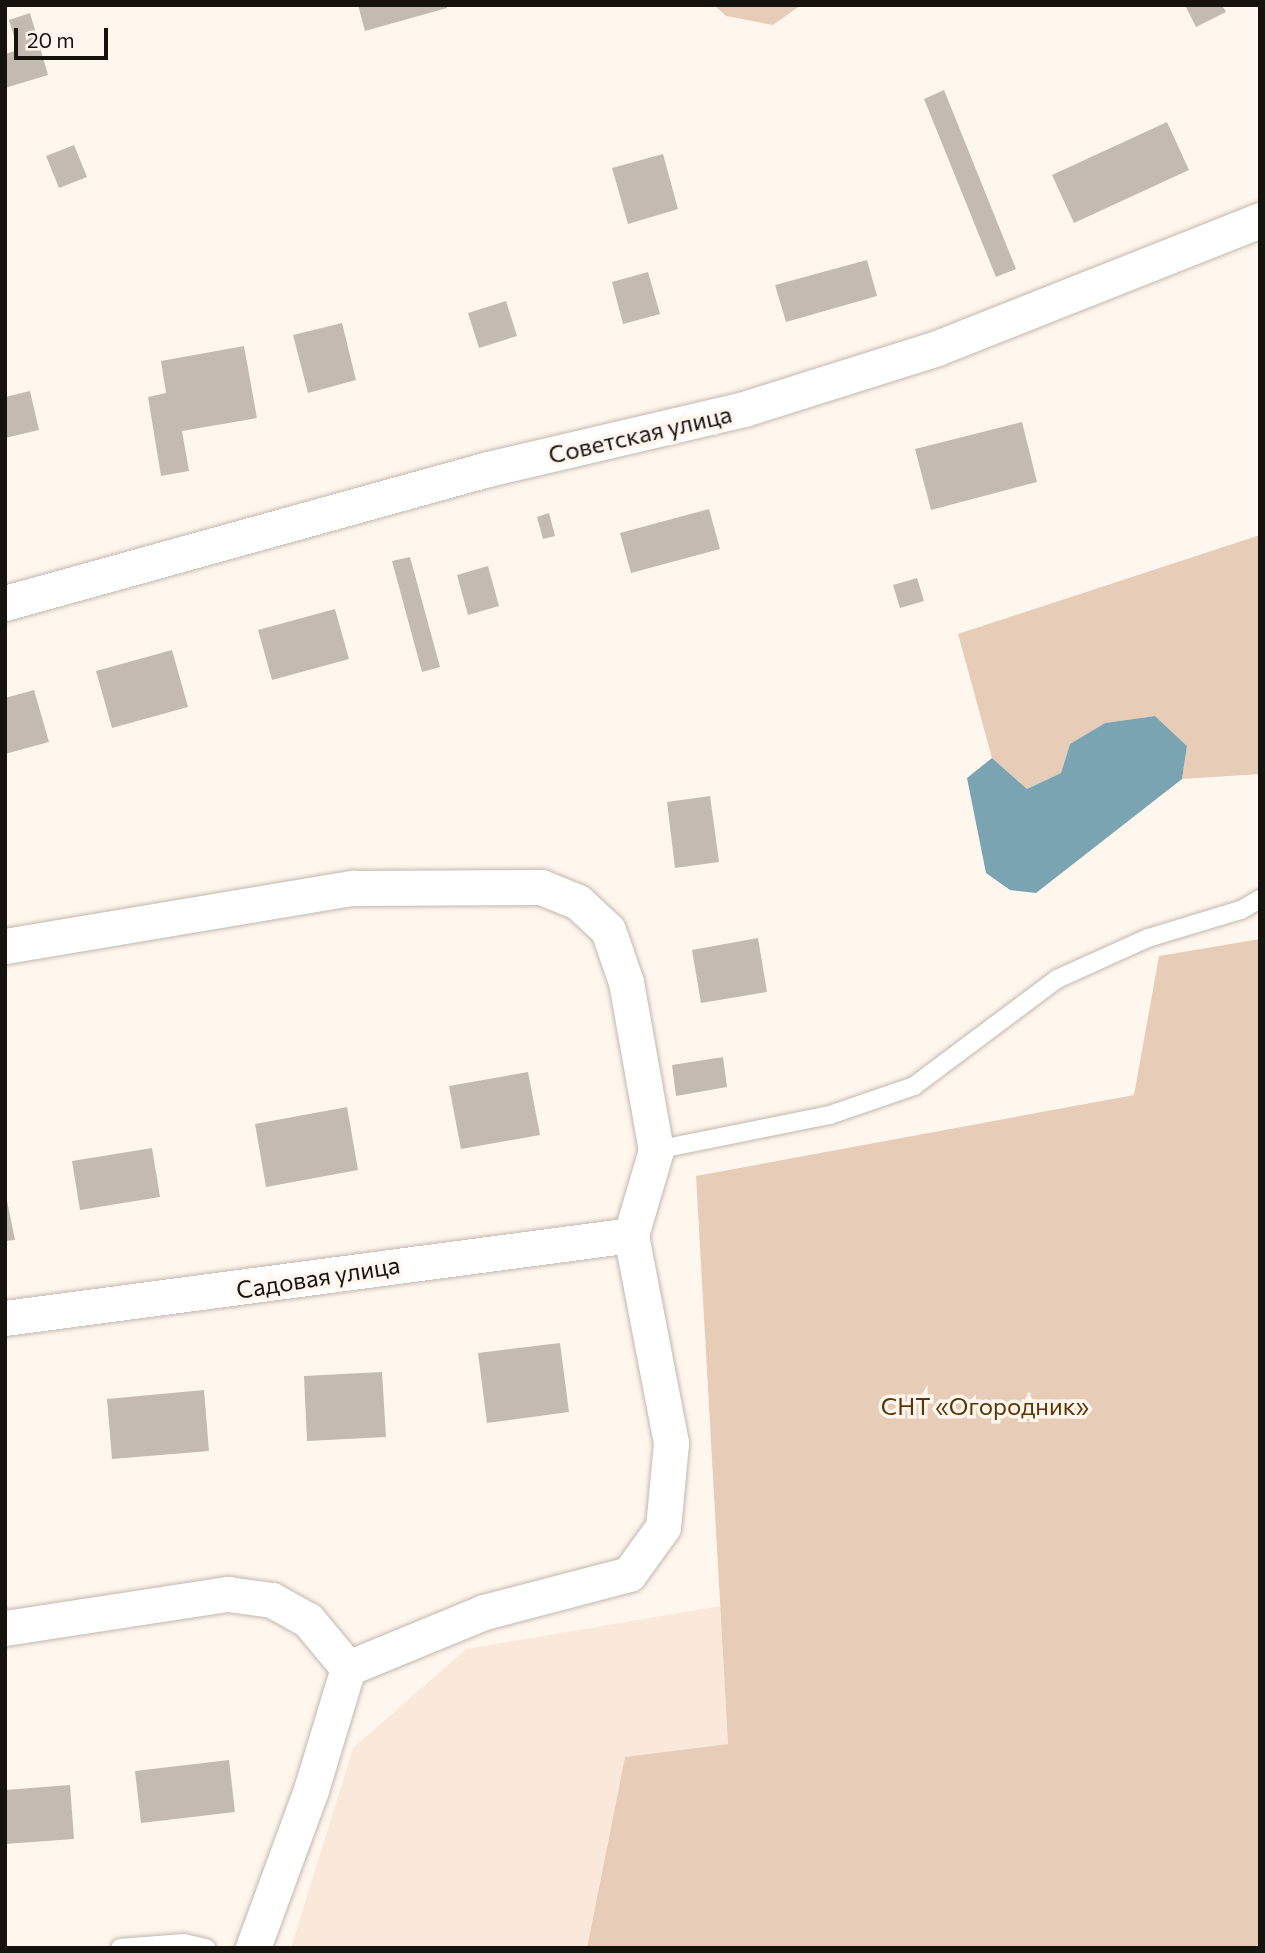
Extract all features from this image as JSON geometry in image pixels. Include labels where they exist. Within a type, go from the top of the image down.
[{"type":"street","name":"Советская улица","points":[[5,603],[475,473],[744,409],[937,348],[1260,220]]},
{"type":"street","points":[[5,946],[353,888],[541,887],[578,902],[608,930],[626,982],[656,1150],[631,1235],[671,1443],[663,1527],[629,1574],[484,1612],[348,1668]]},
{"type":"street","name":"Садовая улица","points":[[5,1318],[631,1235]]},
{"type":"street","points":[[5,1628],[228,1594],[272,1600],[308,1619],[348,1668]]},
{"type":"street","points":[[253,1948],[311,1790],[348,1668]]},
{"type":"lane","points":[[656,1150],[830,1115],[914,1086],[1057,979],[1148,938],[1241,910],[1260,899]]},
{"type":"lane","points":[[120,1948],[184,1943],[206,1948]]},
{"type":"shaded area","points":[[720,1606],[728,1744],[625,1757],[587,1948],[291,1948],[353,1748],[466,1649]]},
{"type":"green space","points":[[714,5],[801,5],[773,25],[726,16]]},
{"type":"green space","points":[[1260,535],[1260,774],[1182,779],[1187,746],[1155,716],[1105,723],[1070,744],[1061,773],[1027,789],[992,758],[958,634]]},
{"type":"green space","name":"СНТ «Огородник»","points":[[1260,939],[1260,1948],[587,1948],[625,1757],[728,1744],[696,1176],[1134,1095],[1159,956]]},
{"type":"water","points":[[1155,716],[1187,746],[1182,779],[1036,893],[1010,890],[986,873],[967,778],[992,758],[1027,789],[1061,773],[1070,744],[1105,723]]},
{"type":"building","points":[[358,5],[446,5],[447,8],[365,31]]},
{"type":"building","points":[[1185,5],[1222,5],[1226,12],[1196,27]]},
{"type":"building","points":[[30,13],[48,75],[5,88],[5,54],[18,50],[9,20]]},
{"type":"building","points":[[944,90],[1016,269],[996,277],[924,99]]},
{"type":"building","points":[[1167,122],[1189,170],[1074,223],[1052,175]]},
{"type":"building","points":[[74,145],[87,177],[59,188],[46,156]]},
{"type":"building","points":[[663,154],[678,209],[628,224],[612,168]]},
{"type":"building","points":[[867,260],[877,296],[786,322],[775,285]]},
{"type":"building","points":[[648,272],[660,314],[623,324],[612,282]]},
{"type":"building","points":[[506,301],[517,336],[479,348],[468,313]]},
{"type":"building","points":[[342,323],[356,380],[308,393],[293,335]]},
{"type":"building","points":[[244,346],[257,418],[182,431],[189,471],[161,476],[148,397],[166,393],[161,361]]},
{"type":"building","points":[[30,391],[39,430],[5,438],[5,397]]},
{"type":"building","points":[[1022,422],[1037,482],[931,510],[915,449]]},
{"type":"building","points":[[709,509],[720,549],[631,573],[620,533]]},
{"type":"building","points":[[549,513],[555,536],[543,539],[537,517]]},
{"type":"building","points":[[410,557],[440,667],[422,672],[392,561]]},
{"type":"building","points":[[488,566],[499,606],[468,615],[457,575]]},
{"type":"building","points":[[917,578],[924,601],[900,608],[893,585]]},
{"type":"building","points":[[335,609],[349,659],[272,680],[258,630]]},
{"type":"building","points":[[172,650],[188,707],[112,728],[96,671]]},
{"type":"building","points":[[34,690],[49,742],[5,754],[5,698]]},
{"type":"building","points":[[710,796],[719,862],[675,868],[667,802]]},
{"type":"building","points":[[758,938],[767,992],[701,1003],[692,950]]},
{"type":"building","points":[[723,1057],[727,1087],[676,1096],[672,1065]]},
{"type":"building","points":[[528,1072],[540,1135],[461,1149],[449,1086]]},
{"type":"building","points":[[347,1107],[358,1170],[266,1187],[255,1124]]},
{"type":"building","points":[[152,1148],[160,1197],[80,1210],[72,1161]]},
{"type":"building","points":[[5,1191],[15,1240],[5,1241]]},
{"type":"building","points":[[560,1343],[569,1412],[487,1423],[478,1353]]},
{"type":"building","points":[[382,1372],[386,1437],[307,1441],[304,1376]]},
{"type":"building","points":[[204,1390],[209,1451],[112,1459],[107,1399]]},
{"type":"building","points":[[229,1760],[235,1812],[141,1823],[135,1771]]},
{"type":"building","points":[[70,1785],[74,1839],[5,1844],[5,1790]]}]
